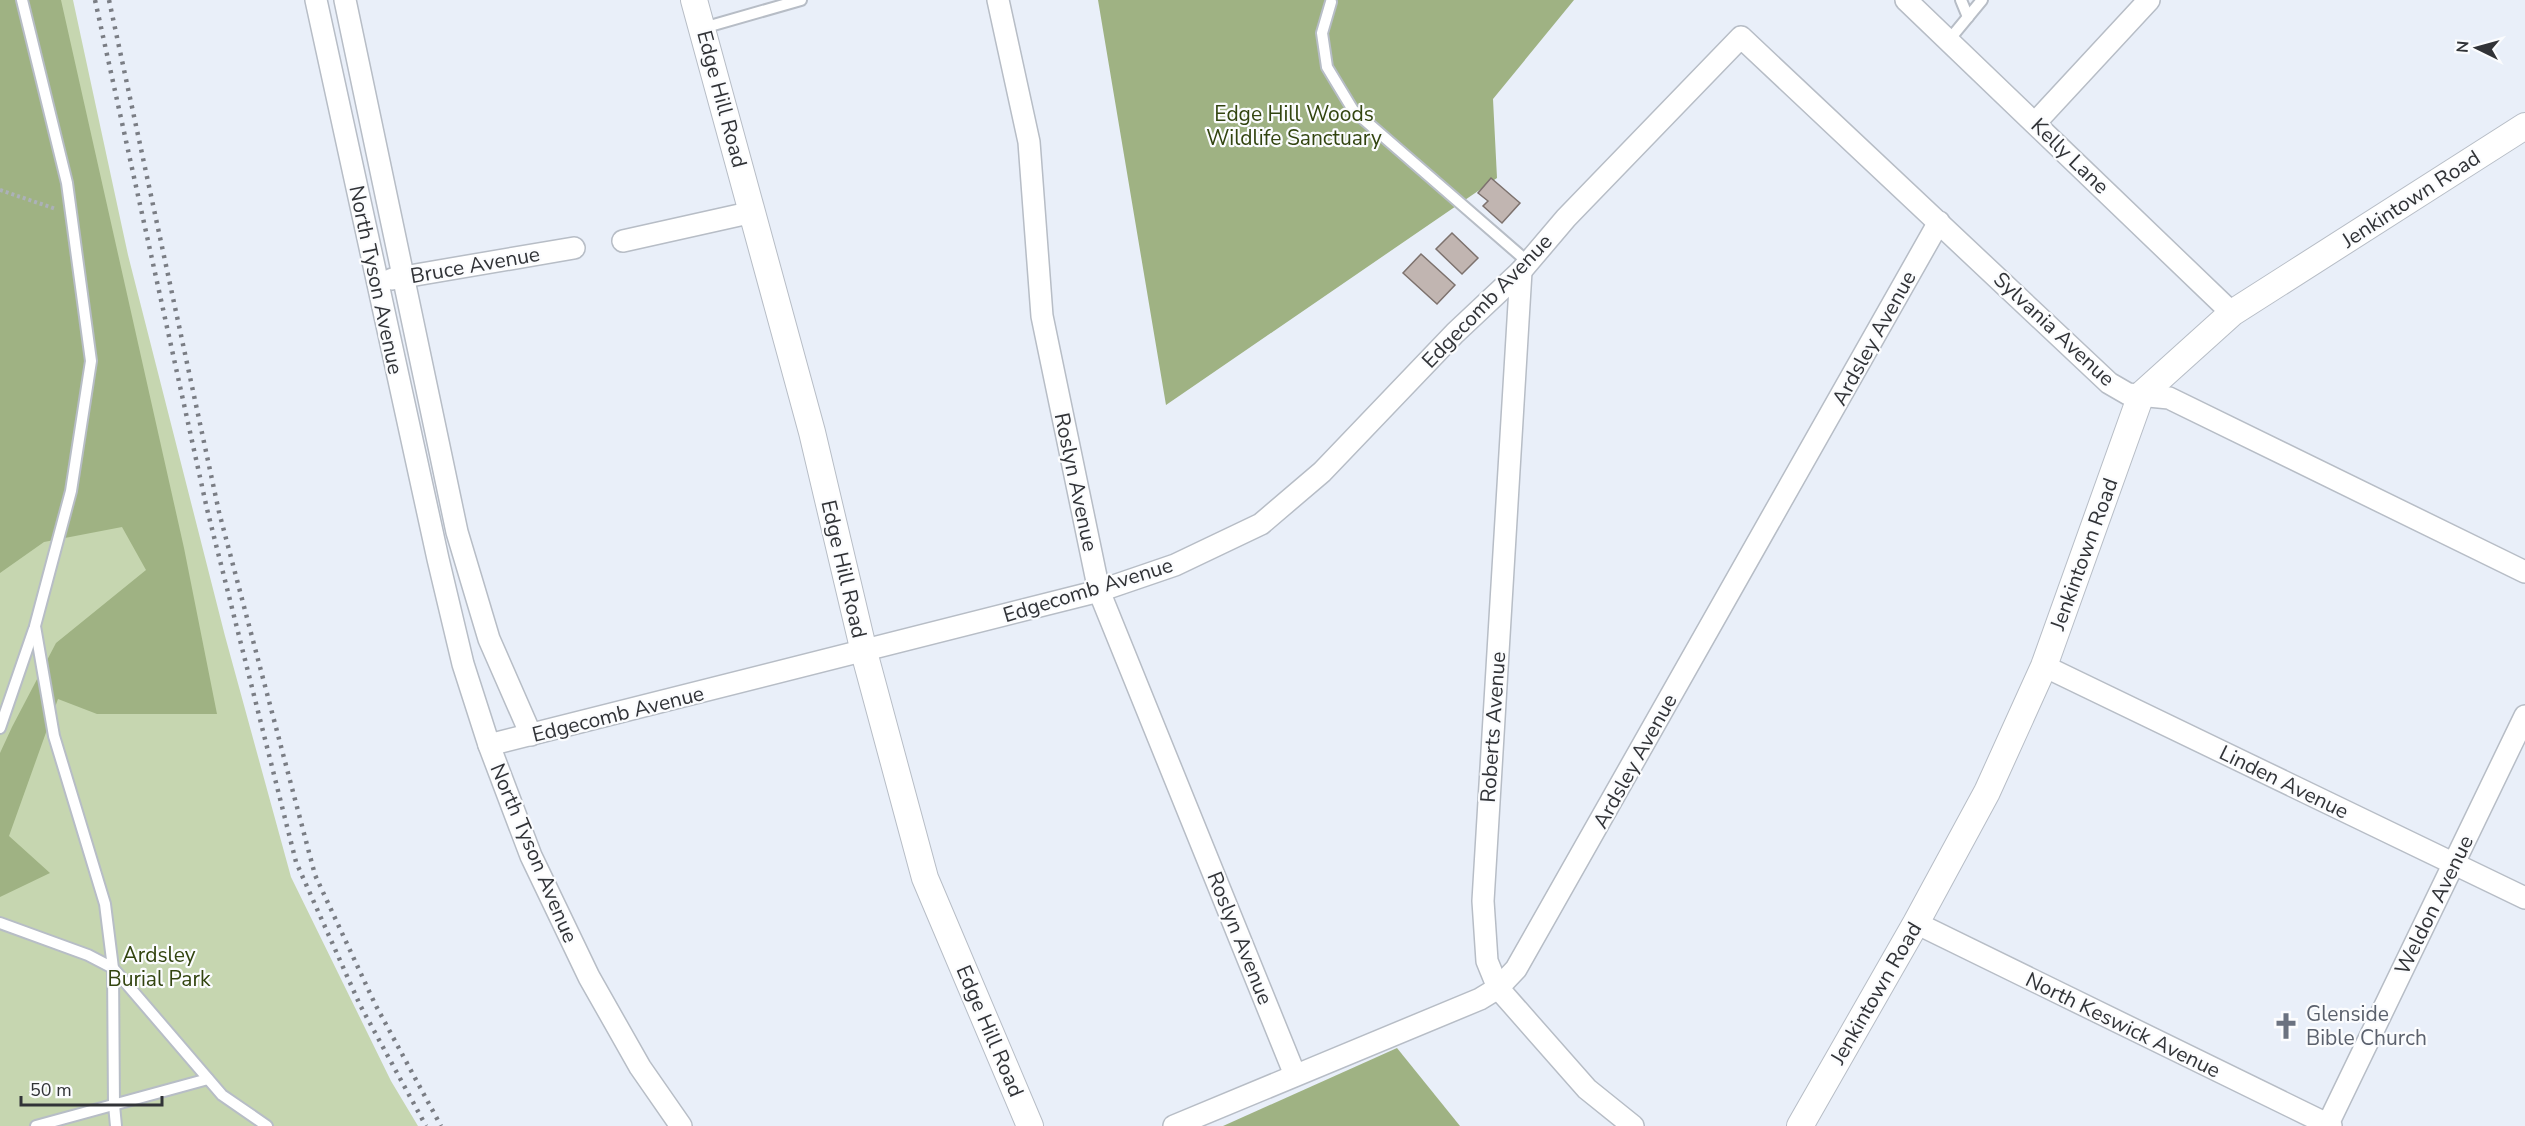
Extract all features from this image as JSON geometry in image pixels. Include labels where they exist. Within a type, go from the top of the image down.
[{"type":"street","name":"North Tyson Avenue","points":[[316,0],[438,559],[463,664],[489,745],[531,856],[589,977],[640,1067],[681,1126]]},
{"type":"street","name":"North Tyson Avenue","points":[[345,0],[457,532],[489,639],[531,735]]},
{"type":"street","name":"Edge Hill Road","points":[[694,0],[812,432],[864,652],[925,878],[1030,1126]]},
{"type":"street","name":"Roslyn Avenue","points":[[998,0],[1029,142],[1042,316],[1099,591],[1295,1075]]},
{"type":"street","points":[[2035,123],[2149,0]]},
{"type":"street","name":"Kelly Lane","points":[[1912,2],[2232,314]]},
{"type":"street","name":"Edgecomb Avenue","points":[[489,745],[1099,591],[1175,565],[1262,524],[1322,472],[1455,333],[1525,267],[1566,218],[1741,37]]},
{"type":"street","name":"Sylvania Avenue","points":[[1741,37],[2109,383],[2128,394],[2169,398],[2525,572]]},
{"type":"street","name":"Jenkintown Road","points":[[1800,1126],[1916,923],[1987,792],[2044,666],[2142,395],[2232,314],[2525,126]]},
{"type":"street","points":[[623,241],[753,212]]},
{"type":"street","name":"Ardsley Avenue","points":[[1174,1126],[1480,999],[1498,988],[1516,969],[1939,222]]},
{"type":"street","name":"Bruce Avenue","points":[[376,282],[574,248]]},
{"type":"street","name":"Roberts Avenue","points":[[1525,267],[1483,901],[1487,961],[1498,988],[1587,1089],[1633,1126]]},
{"type":"street","name":"North Tyson Avenue","points":[[438,559],[449,495]]},
{"type":"street","name":"Linden Avenue","points":[[2044,666],[2525,898]]},
{"type":"street","name":"Weldon Avenue","points":[[2329,1126],[2525,716]]},
{"type":"street","name":"North Keswick Avenue","points":[[1916,923],[2329,1126]]},
{"type":"lane","points":[[0,728],[35,626],[71,491],[91,361],[68,183],[22,0]]},
{"type":"lane","points":[[703,28],[801,0]]},
{"type":"lane","points":[[1961,0],[1968,17]]},
{"type":"lane","points":[[1949,40],[1982,0]]},
{"type":"lane","points":[[1331,2],[1322,33],[1327,67],[1353,110],[1525,267]]},
{"type":"lane","points":[[35,626],[54,736],[105,904],[113,968],[116,1126]]},
{"type":"lane","points":[[0,923],[88,955],[113,968],[222,1095],[267,1126]]},
{"type":"lane","points":[[36,1126],[208,1078]]},
{"type":"path","points":[[0,190],[71,214]]},
{"type":"green space","name":"Ardsley Burial Park","points":[[0,0],[73,0],[128,255],[225,636],[291,877],[391,1081],[418,1126],[0,1126]]},
{"type":"green space","points":[[0,0],[61,0],[184,548],[217,714],[97,714],[58,699],[9,836],[50,873],[0,897],[0,753],[56,643],[146,570],[122,527],[44,542],[0,573]]},
{"type":"green space","name":"Edge Hill Woods Wildlife Sanctuary","points":[[1098,0],[1574,0],[1493,99],[1497,178],[1166,405]]},
{"type":"green space","points":[[1397,1048],[1460,1126],[1223,1126]]},
{"type":"building","points":[[1491,178],[1520,203],[1502,223],[1483,206],[1488,201],[1478,193]]},
{"type":"building","points":[[1452,233],[1478,258],[1462,274],[1436,249]]},
{"type":"building","points":[[1421,254],[1455,285],[1437,304],[1403,273]]},
{"type":"railway","points":[[95,0],[207,509],[296,862],[360,1005],[426,1126]]},
{"type":"railway","points":[[109,0],[219,512],[315,875],[375,1004],[441,1126]]},
{"type":"place","name":"Glenside Bible Church","points":[[2286,1026]]}]
